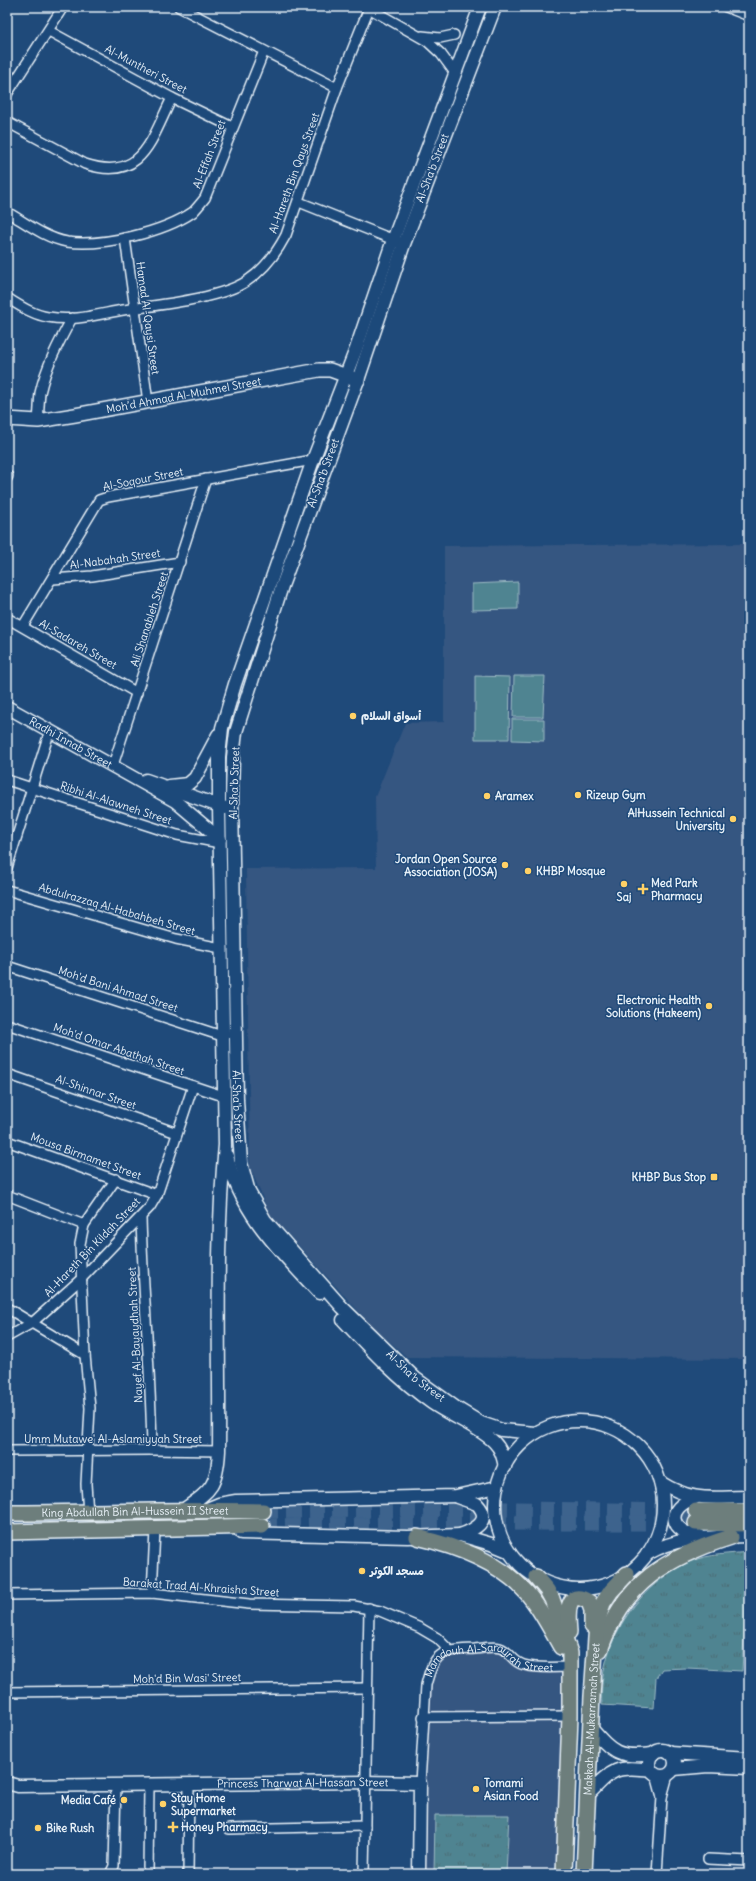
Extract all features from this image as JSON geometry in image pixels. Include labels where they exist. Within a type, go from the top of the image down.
[{"type":"main road","name":"Moh’d Ahmad Al-Muhmel Street","points":[[7,419],[38,421],[319,370],[345,375],[358,380]]},
{"type":"main road","name":"King Abdullah Bin Al-Hussein II Street","points":[[7,1513],[87,1508],[263,1511]]},
{"type":"main road","points":[[696,1511],[749,1511]]},
{"type":"main road","points":[[696,1511],[749,1524]]},
{"type":"main road","name":"King Abdullah Bin Al-Hussein II Street","points":[[7,1532],[155,1530],[262,1526]]},
{"type":"main road","points":[[417,1537],[443,1543],[477,1557],[520,1585],[536,1605],[570,1661]]},
{"type":"main road","points":[[595,1664],[612,1620],[625,1600],[643,1582],[664,1565],[689,1552],[731,1537]]},
{"type":"main road","name":"Makkah Al-Mukarramah Street","points":[[584,1874],[592,1696],[599,1612],[611,1591],[627,1574]]},
{"type":"main road","name":"Makkah Al-Mukarramah Street","points":[[536,1577],[547,1590],[552,1599],[570,1661],[570,1716],[564,1874]]},
{"type":"main road","points":[[570,1661],[569,1604],[573,1599],[583,1599],[589,1602],[592,1610],[592,1696]]},
{"type":"street","points":[[7,94],[49,31],[63,7]]},
{"type":"street","points":[[179,7],[337,88]]},
{"type":"street","points":[[368,7],[434,47],[455,73]]},
{"type":"street","name":"Al-Hareth Bin Qays Street","points":[[7,298],[27,310],[46,317],[72,318],[207,296],[229,290],[247,281],[266,266],[276,254],[286,235],[299,202],[337,88],[368,7]]},
{"type":"street","name":"Al-Sha'b Street","points":[[480,7],[455,73],[398,242],[358,380],[284,581],[236,732],[232,757],[232,810],[237,1093],[241,1163],[249,1192],[266,1220],[342,1307],[415,1378],[458,1409],[481,1423],[508,1432],[535,1434]]},
{"type":"street","name":"Al-Sha'b Street","points":[[183,1510],[210,1490],[217,1478],[219,1451],[220,1192],[225,1145],[219,806],[219,757],[222,728],[235,684],[313,460],[370,308],[495,7]]},
{"type":"street","points":[[726,7],[749,16]]},
{"type":"street","points":[[743,7],[749,9]]},
{"type":"street","name":"Al-Muntheri Street","points":[[49,31],[172,98],[232,127]]},
{"type":"street","points":[[418,36],[440,38],[454,35]]},
{"type":"street","name":"Al-Effah Street","points":[[7,212],[45,234],[67,242],[80,242],[125,238],[173,223],[194,210],[205,198],[232,127],[264,51]]},
{"type":"street","points":[[7,122],[85,164],[97,168],[117,169],[135,162],[145,151],[172,98]]},
{"type":"street","points":[[299,202],[398,242]]},
{"type":"street","name":"Hamad Al-Qaysi Street","points":[[125,238],[148,402]]},
{"type":"street","points":[[38,421],[40,394],[44,380],[54,353],[72,318]]},
{"type":"street","name":"Al-Soqour Street","points":[[23,626],[53,579],[69,547],[99,500],[313,460]]},
{"type":"street","name":"Ali Shanableh Street","points":[[113,766],[206,479]]},
{"type":"street","name":"Al-Nabahah Street","points":[[53,579],[92,576],[180,562]]},
{"type":"street","name":"Al-Sadareh Street","points":[[7,618],[137,693]]},
{"type":"street","name":"Radhi Innab Street","points":[[7,707],[134,778],[186,810],[220,841]]},
{"type":"street","points":[[166,786],[188,784],[195,778],[222,728]]},
{"type":"street","points":[[7,868],[50,730]]},
{"type":"street","name":"Radhi Innab Street","points":[[134,778],[147,780],[166,786],[232,810]]},
{"type":"street","name":"Ribhi Al-Alawneh Street","points":[[7,780],[177,835],[220,841]]},
{"type":"street","name":"Abdulrazzaq Al-Habahbeh Street","points":[[7,890],[176,939],[221,948]]},
{"type":"street","name":"Moh'd Bani Ahmad Street","points":[[7,966],[222,1036]]},
{"type":"street","points":[[222,1001],[224,1006],[229,1007],[234,1006],[236,1002]]},
{"type":"street","name":"Moh'd Omar Abathah Street","points":[[7,1024],[223,1096]]},
{"type":"street","name":"Al-Shinnar Street","points":[[7,1074],[176,1134]]},
{"type":"street","name":"Al-Hareth Bin Kildah Street","points":[[7,1337],[32,1323],[81,1280],[141,1218],[157,1195],[193,1086]]},
{"type":"street","name":"Mousa Birmamet Street","points":[[7,1141],[157,1195]]},
{"type":"street","name":"Al-Sha'b Street","points":[[225,1145],[233,1178],[248,1209],[296,1268],[355,1333],[418,1392],[443,1411],[481,1432],[494,1442],[502,1456],[504,1467]]},
{"type":"street","points":[[87,1508],[90,1408],[85,1355],[80,1244],[84,1225],[116,1179]]},
{"type":"street","points":[[7,1195],[84,1225]]},
{"type":"street","name":"Nayef Al-Bayaydhah Street","points":[[141,1218],[150,1381],[152,1450]]},
{"type":"street","points":[[7,1308],[85,1355]]},
{"type":"street","points":[[460,1535],[491,1544],[508,1551],[514,1558],[536,1577],[551,1584],[566,1588],[582,1589],[598,1587],[613,1582],[627,1574],[646,1555],[656,1538],[662,1520],[663,1507],[660,1482],[653,1465],[641,1447],[624,1434],[613,1428],[595,1422],[576,1421],[551,1426],[535,1434],[516,1450],[504,1467],[497,1487],[496,1512],[498,1525],[504,1542],[514,1558]]},
{"type":"street","name":"Umm Mutawe' Al-Aslamiyyah Street","points":[[7,1451],[219,1451]]},
{"type":"street","points":[[660,1482],[679,1493],[696,1511]]},
{"type":"street","points":[[204,1510],[219,1504],[236,1501],[456,1496],[488,1491],[497,1487]]},
{"type":"street","points":[[204,1528],[222,1532],[417,1537],[460,1535],[477,1529],[480,1525],[482,1514],[477,1504],[456,1496]]},
{"type":"street","points":[[696,1511],[749,1497]]},
{"type":"street","points":[[696,1511],[687,1500],[678,1506],[674,1518],[676,1525],[685,1533],[705,1537],[749,1536]]},
{"type":"street","points":[[152,1593],[155,1530]]},
{"type":"street","points":[[646,1555],[658,1548],[705,1537]]},
{"type":"street","name":"Barakat Trad Al-Khraisha Street","points":[[7,1595],[152,1593],[249,1604],[354,1606],[380,1611],[420,1628],[437,1638],[449,1650]]},
{"type":"street","points":[[364,1874],[369,1608]]},
{"type":"street","name":"Mamdouh Al-Sarayrah Street","points":[[419,1874],[420,1783],[423,1717],[426,1685],[429,1673],[439,1655],[449,1650],[496,1647],[504,1650],[516,1662],[526,1665],[570,1661]]},
{"type":"street","name":"Moh'd Bin Wasi' Street","points":[[7,1692],[367,1688]]},
{"type":"street","points":[[423,1717],[570,1716]]},
{"type":"street","points":[[591,1728],[610,1748],[625,1755],[638,1756],[653,1754],[661,1750],[670,1753],[749,1758]]},
{"type":"street","points":[[657,1874],[662,1798],[675,1760],[670,1753]]},
{"type":"street","points":[[653,1754],[649,1762],[662,1798]]},
{"type":"street","points":[[588,1795],[606,1776],[617,1769],[628,1767],[660,1776],[671,1772],[708,1766],[749,1768]]},
{"type":"street","name":"Princess Tharwat Al-Hassan Street","points":[[11,1786],[366,1782],[420,1783]]},
{"type":"street","points":[[188,1874],[189,1784]]},
{"type":"street","points":[[110,1874],[114,1866],[116,1785]]},
{"type":"street","points":[[148,1874],[150,1785]]},
{"type":"street","points":[[229,1829],[365,1826]]},
{"type":"street","points":[[708,1859],[749,1861]]},
{"type":"shaded area","points":[[749,544],[749,1359],[407,1357],[372,1326],[269,1213],[250,1167],[246,869],[376,868],[375,797],[405,723],[444,722],[444,546]]},
{"type":"shaded area","points":[[505,1648],[517,1658],[535,1663],[568,1661],[564,1874],[419,1874],[426,1685],[439,1655]]},
{"type":"green space","points":[[518,582],[518,609],[472,610],[472,584]]},
{"type":"green space","points":[[475,676],[510,677],[509,739],[475,739]]},
{"type":"green space","points":[[514,676],[545,676],[543,717],[513,717]]},
{"type":"green space","points":[[512,719],[544,719],[544,741],[512,740]]},
{"type":"green space","points":[[749,1552],[742,1671],[687,1668],[662,1669],[656,1678],[654,1708],[602,1705],[602,1683],[606,1661],[624,1620],[638,1601],[654,1585],[672,1571],[692,1561],[712,1556]]},
{"type":"green space","points":[[435,1815],[509,1815],[506,1874],[434,1874]]},
{"type":"tunnel","points":[[263,1511],[506,1509],[696,1511]]},
{"type":"tunnel","points":[[262,1526],[466,1523],[696,1523]]},
{"type":"place","name":"أسواق السلام","points":[[353,716]]},
{"type":"place","name":"Rizeup Gym","points":[[578,795]]},
{"type":"place","name":"Aramex","points":[[487,796]]},
{"type":"place","name":"AlHussein Technical University","points":[[733,819]]},
{"type":"place","name":"Jordan Open Source Association (JOSA)","points":[[505,865]]},
{"type":"place","name":"KHBP Mosque","points":[[528,871]]},
{"type":"place","name":"Saj","points":[[624,884]]},
{"type":"place","name":"Med Park Pharmacy","points":[[643,889]]},
{"type":"place","name":"Electronic Health Solutions (Hakeem)","points":[[709,1006]]},
{"type":"place","name":"KHBP Bus Stop","points":[[714,1177]]},
{"type":"place","name":"مسجد الكوثر","points":[[362,1571]]},
{"type":"place","name":"Tomami Asian Food","points":[[476,1789]]},
{"type":"place","name":"Media Café","points":[[124,1800]]},
{"type":"place","name":"Stay Home Supermarket","points":[[163,1804]]},
{"type":"place","name":"Honey Pharmacy","points":[[173,1827]]},
{"type":"place","name":"Bike Rush","points":[[38,1828]]}]
